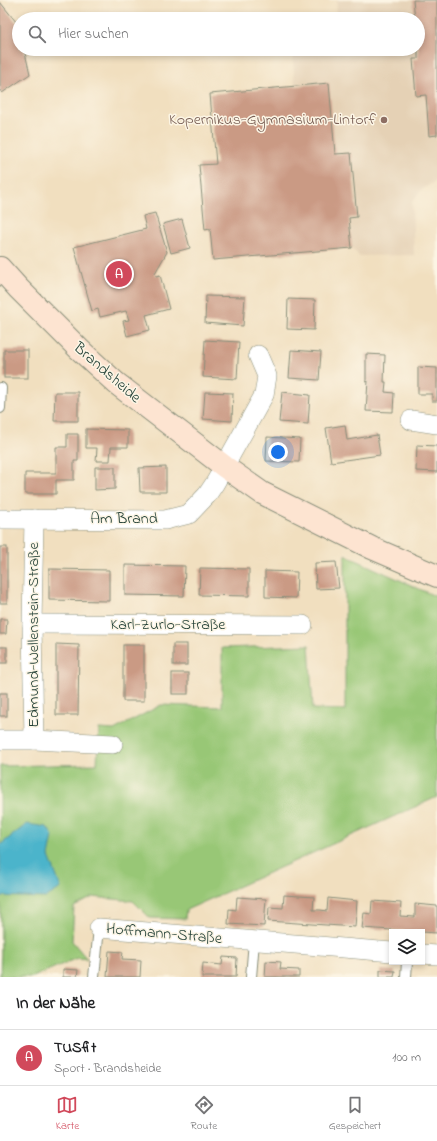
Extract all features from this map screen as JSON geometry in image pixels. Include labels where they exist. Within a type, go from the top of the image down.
[{"type":"main road","name":"Brandsheide","points":[[0,268],[78,348],[116,383],[225,467],[262,493],[372,548],[437,576]]},
{"type":"street","points":[[225,467],[264,395],[267,376],[258,355]]},
{"type":"street","points":[[411,420],[437,424]]},
{"type":"street","name":"Am Brand","points":[[0,519],[165,520],[189,514],[207,495],[225,467]]},
{"type":"street","name":"Edmund-Wellenstein-Straße","points":[[0,740],[34,740],[32,624],[34,519]]},
{"type":"street","name":"Karl-Zurlo-Straße","points":[[32,624],[303,625]]},
{"type":"street","points":[[34,740],[113,744]]},
{"type":"street","name":"Hoffmann-Straße","points":[[98,928],[389,952]]},
{"type":"street","points":[[425,954],[437,956]]},
{"type":"lane","points":[[0,408],[1,388]]},
{"type":"lane","name":"Hoffmann-Straße","points":[[94,977],[98,928]]},
{"type":"lane","points":[[251,977],[254,941]]},
{"type":"lane","points":[[406,977],[407,965]]},
{"type":"shaded area","name":"Kopernikus-Gymnasium-Lintorf","points":[[337,0],[437,0],[437,180],[421,190],[412,202],[414,255],[359,256],[352,248],[349,218],[357,217],[351,153],[335,154],[295,86],[293,56],[425,56],[425,12],[336,12]]},
{"type":"green space","points":[[345,555],[437,597],[437,797],[186,910],[185,919],[150,918],[133,901],[93,897],[74,907],[72,941],[87,959],[77,958],[33,977],[0,977],[0,766],[97,764],[99,729],[114,730],[161,705],[222,707],[222,648],[309,645],[313,709],[345,710]]},
{"type":"water","points":[[27,824],[47,827],[53,836],[49,856],[61,888],[45,898],[0,896],[0,845]]},
{"type":"building","points":[[413,0],[437,0],[437,135],[429,136],[426,95],[416,96],[413,59],[418,59],[418,56],[425,56],[425,12],[414,12]]},
{"type":"building","points":[[0,2],[12,17],[12,56],[26,56],[30,74],[2,93],[0,90]]},
{"type":"building","points":[[329,83],[335,154],[351,153],[357,217],[349,218],[352,248],[213,260],[210,229],[205,230],[199,165],[216,164],[210,94]]},
{"type":"building","points":[[155,213],[167,252],[155,273],[156,276],[160,275],[169,309],[146,315],[150,330],[127,336],[123,321],[129,320],[126,311],[100,317],[98,309],[92,311],[74,247],[146,229],[143,216]]},
{"type":"building","points":[[182,219],[190,248],[171,253],[163,224]]},
{"type":"building","points":[[206,296],[245,297],[243,326],[205,323]]},
{"type":"building","points":[[288,299],[315,300],[314,330],[287,329]]},
{"type":"building","points":[[205,340],[239,342],[237,379],[203,377]]},
{"type":"building","points":[[4,350],[28,350],[28,378],[4,378]]},
{"type":"building","points":[[291,350],[321,352],[319,380],[289,378]]},
{"type":"building","points":[[366,354],[385,355],[385,392],[394,393],[393,412],[366,411],[368,381],[366,382]]},
{"type":"building","points":[[418,367],[437,368],[437,401],[432,401],[432,394],[418,394]]},
{"type":"building","points":[[55,392],[78,392],[78,421],[54,421]]},
{"type":"building","points":[[205,392],[233,393],[232,421],[203,419]]},
{"type":"building","points":[[282,392],[310,395],[308,424],[279,422]]},
{"type":"building","points":[[345,425],[347,440],[377,435],[380,455],[331,462],[326,428]]},
{"type":"building","points":[[86,429],[128,430],[128,447],[111,447],[110,461],[96,461],[97,448],[86,448]]},
{"type":"building","points":[[67,434],[78,434],[78,461],[74,461],[74,480],[56,480],[56,494],[25,494],[25,473],[56,473],[56,447],[67,447]]},
{"type":"building","points":[[267,437],[300,439],[299,462],[266,461]]},
{"type":"building","points":[[417,445],[437,446],[437,472],[416,471]]},
{"type":"building","points":[[95,467],[115,467],[115,489],[95,490]]},
{"type":"building","points":[[166,467],[166,492],[140,492],[139,468]]},
{"type":"building","points":[[0,547],[7,547],[7,603],[0,603]]},
{"type":"building","points":[[336,562],[339,588],[316,589],[315,563]]},
{"type":"building","points":[[125,565],[185,566],[184,596],[125,595]]},
{"type":"building","points":[[200,568],[249,569],[249,596],[199,595]]},
{"type":"building","points":[[49,569],[109,570],[109,601],[49,600]]},
{"type":"building","points":[[265,571],[297,572],[296,598],[265,597]]},
{"type":"building","points":[[0,619],[7,619],[6,634],[0,634]]},
{"type":"building","points":[[56,644],[79,645],[78,715],[56,715]]},
{"type":"building","points":[[173,644],[187,644],[187,665],[173,665]]},
{"type":"building","points":[[123,645],[144,645],[144,701],[123,701]]},
{"type":"building","points":[[0,647],[7,647],[7,663],[0,663]]},
{"type":"building","points":[[172,673],[188,673],[188,694],[172,694]]},
{"type":"building","points":[[0,693],[7,693],[7,716],[0,716]]},
{"type":"building","points":[[284,895],[314,897],[313,910],[327,911],[328,898],[357,901],[355,927],[268,921],[269,907],[283,908]]},
{"type":"building","points":[[237,897],[266,899],[264,926],[228,924],[229,909],[236,910]]},
{"type":"building","points":[[372,901],[401,903],[400,916],[415,917],[415,904],[437,906],[437,933],[425,932],[425,929],[389,930],[362,928],[364,913],[371,914]]},
{"type":"building","points":[[109,951],[123,952],[122,959],[141,960],[140,977],[107,977]]},
{"type":"building","points":[[223,957],[237,958],[236,977],[202,977],[203,963],[222,965]]},
{"type":"building","points":[[266,961],[281,962],[280,969],[299,970],[299,977],[265,977]]},
{"type":"building","points":[[63,969],[78,970],[77,977],[63,977]]},
{"type":"building","points":[[380,970],[395,971],[394,977],[380,977]]},
{"type":"place","name":"Kopernikus-Gymnasium-Lintorf","points":[[384,120]]},
{"type":"place","name":"TUSfit","points":[[119,274]]}]
